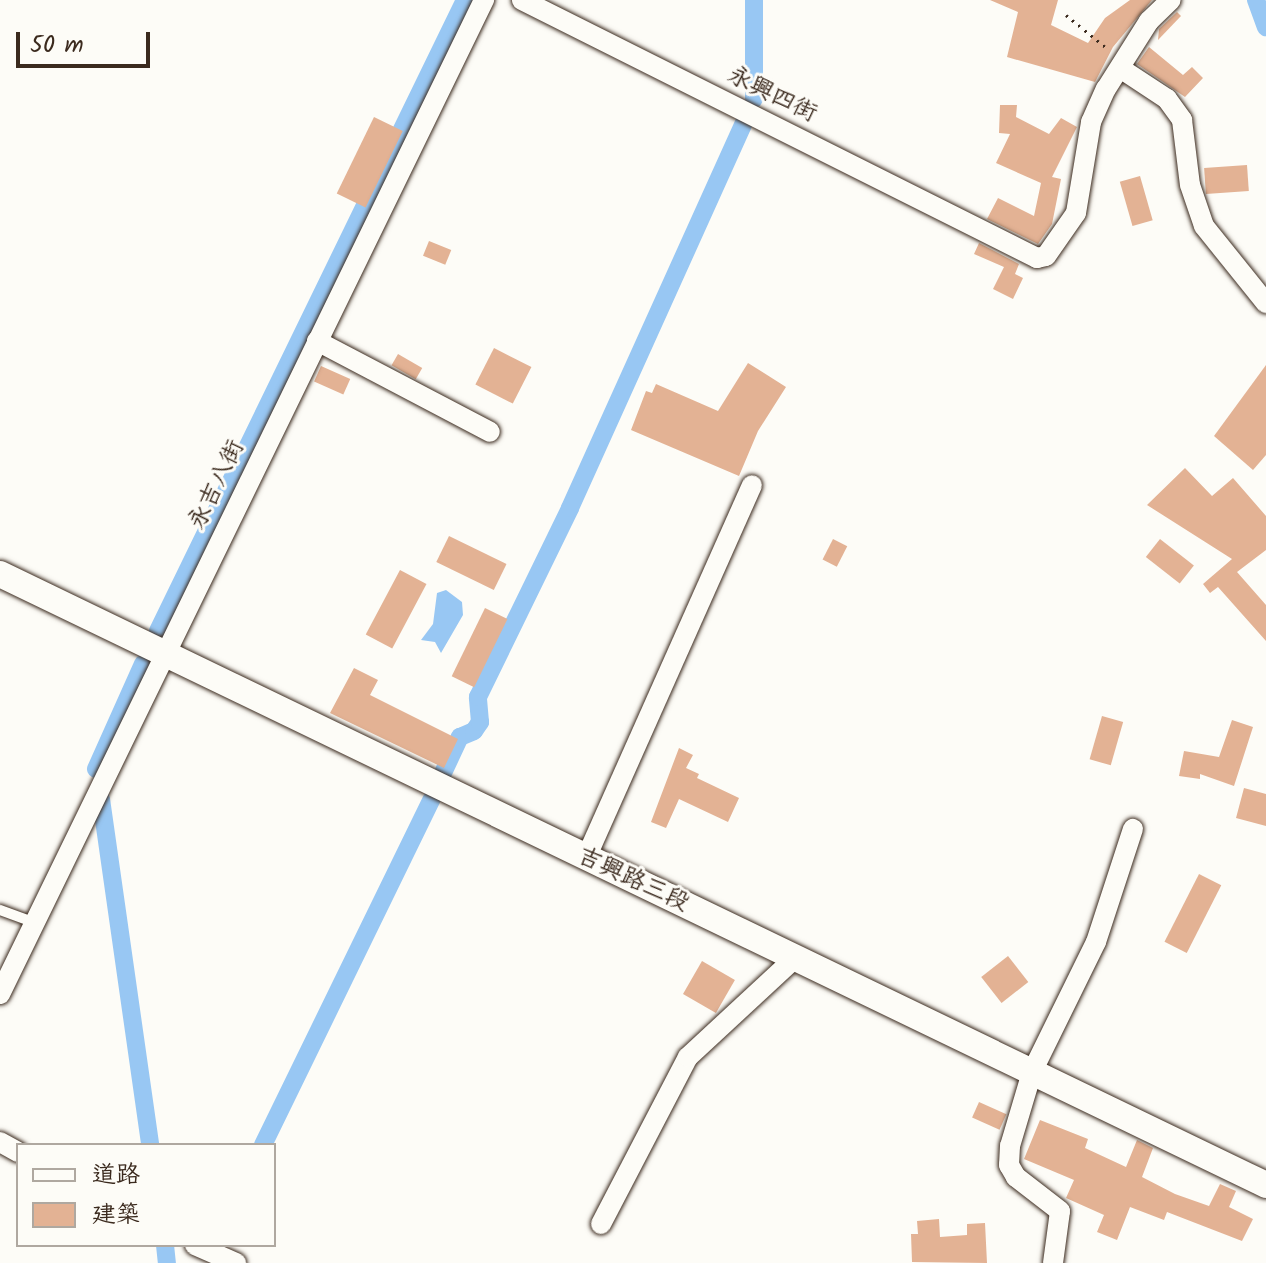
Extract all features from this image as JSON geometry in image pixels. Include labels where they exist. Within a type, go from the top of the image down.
[{"type":"street","name":"永吉八街","points":[[0,994],[164,650],[484,0]]},
{"type":"street","name":"永興四街","points":[[522,0],[1037,258],[1046,256],[1076,213],[1091,122],[1106,89],[1123,70]]},
{"type":"street","points":[[1171,0],[1149,21],[1123,70],[1167,99],[1182,120],[1190,185],[1204,226],[1266,303]]},
{"type":"street","points":[[317,341],[490,432]]},
{"type":"street","points":[[586,858],[752,485]]},
{"type":"street","name":"吉興路三段","points":[[0,574],[164,650],[586,858],[1266,1185]]},
{"type":"street","points":[[1053,1263],[1060,1211],[1016,1177],[1009,1165],[1032,1072],[1096,942],[1133,829]]},
{"type":"street","points":[[601,1224],[688,1057],[796,957]]},
{"type":"street","points":[[200,1247],[236,1263]]},
{"type":"lane","points":[[0,910],[33,922]]},
{"type":"path","points":[[1066,15],[1102,40],[1123,70]]},
{"type":"water","points":[[446,590],[462,602],[463,615],[441,653],[435,642],[421,640],[433,624],[437,593]]},
{"type":"building","points":[[990,0],[1058,0],[1051,25],[1088,43],[1105,18],[1130,0],[1152,0],[1113,47],[1095,82],[1007,57],[1018,12]]},
{"type":"building","points":[[1177,12],[1181,16],[1158,40],[1159,29]]},
{"type":"building","points":[[1149,47],[1183,75],[1192,67],[1203,78],[1185,97],[1137,64]]},
{"type":"building","points":[[1000,105],[1017,105],[1016,117],[1049,134],[1061,118],[1077,127],[1052,177],[1061,179],[1052,224],[1038,244],[987,219],[998,198],[1034,216],[1041,183],[996,163],[1010,134],[999,133]]},
{"type":"building","points":[[374,117],[403,131],[365,207],[337,193]]},
{"type":"building","points":[[1247,165],[1249,191],[1206,194],[1204,168]]},
{"type":"building","points":[[1140,176],[1153,220],[1132,226],[1120,182]]},
{"type":"building","points":[[429,241],[451,250],[445,265],[423,256]]},
{"type":"building","points":[[979,243],[1019,264],[1015,274],[1023,278],[1013,299],[993,289],[1004,267],[974,254]]},
{"type":"building","points":[[494,348],[531,367],[513,404],[475,385]]},
{"type":"building","points":[[398,354],[422,368],[416,379],[392,365]]},
{"type":"building","points":[[748,363],[786,387],[758,431],[739,476],[631,430],[646,391],[652,393],[656,384],[718,411]]},
{"type":"building","points":[[1266,365],[1266,455],[1253,470],[1214,436]]},
{"type":"building","points":[[321,366],[350,379],[343,395],[314,382]]},
{"type":"building","points":[[1185,468],[1212,496],[1233,478],[1266,516],[1266,550],[1237,572],[1266,605],[1266,641],[1218,587],[1210,593],[1203,584],[1232,559],[1147,505]]},
{"type":"building","points":[[449,536],[507,564],[494,590],[436,562]]},
{"type":"building","points":[[833,539],[847,546],[837,567],[823,559]]},
{"type":"building","points":[[1160,539],[1194,565],[1180,584],[1146,557]]},
{"type":"building","points":[[400,570],[426,584],[392,649],[366,634]]},
{"type":"building","points":[[485,608],[507,619],[474,687],[452,676]]},
{"type":"building","points":[[354,668],[378,680],[370,695],[458,739],[444,768],[330,713]]},
{"type":"building","points":[[1102,716],[1123,722],[1111,765],[1090,759]]},
{"type":"building","points":[[1232,720],[1253,727],[1234,786],[1200,774],[1200,779],[1179,776],[1184,751],[1219,757]]},
{"type":"building","points":[[679,748],[693,755],[686,768],[699,774],[697,778],[739,798],[728,822],[679,799],[666,828],[651,822]]},
{"type":"building","points":[[1244,788],[1266,794],[1266,826],[1236,818]]},
{"type":"building","points":[[1199,874],[1221,885],[1187,953],[1164,942]]},
{"type":"building","points":[[1008,956],[1028,982],[1002,1003],[981,977]]},
{"type":"building","points":[[702,961],[735,980],[716,1013],[683,994]]},
{"type":"building","points":[[979,1102],[1006,1114],[999,1130],[972,1118]]},
{"type":"building","points":[[1040,1120],[1088,1139],[1085,1148],[1126,1167],[1137,1140],[1153,1148],[1142,1177],[1175,1194],[1209,1206],[1220,1184],[1236,1191],[1229,1207],[1253,1219],[1242,1241],[1167,1212],[1164,1220],[1130,1207],[1117,1240],[1097,1232],[1104,1215],[1066,1198],[1074,1180],[1024,1159]]},
{"type":"building","points":[[939,1219],[940,1237],[967,1235],[967,1224],[985,1223],[987,1263],[912,1262],[911,1234],[918,1234],[917,1221]]},
{"type":"waterway","points":[[158,631],[465,0]]},
{"type":"waterway","points":[[754,0],[754,99]]},
{"type":"waterway","points":[[1256,0],[1266,27]]},
{"type":"waterway","points":[[443,773],[460,737],[474,731],[480,722],[478,697],[570,508],[746,118]]},
{"type":"waterway","points":[[96,769],[143,664]]},
{"type":"waterway","points":[[101,799],[150,1143]]},
{"type":"waterway","points":[[264,1143],[431,800]]},
{"type":"waterway","points":[[165,1247],[167,1263]]}]
